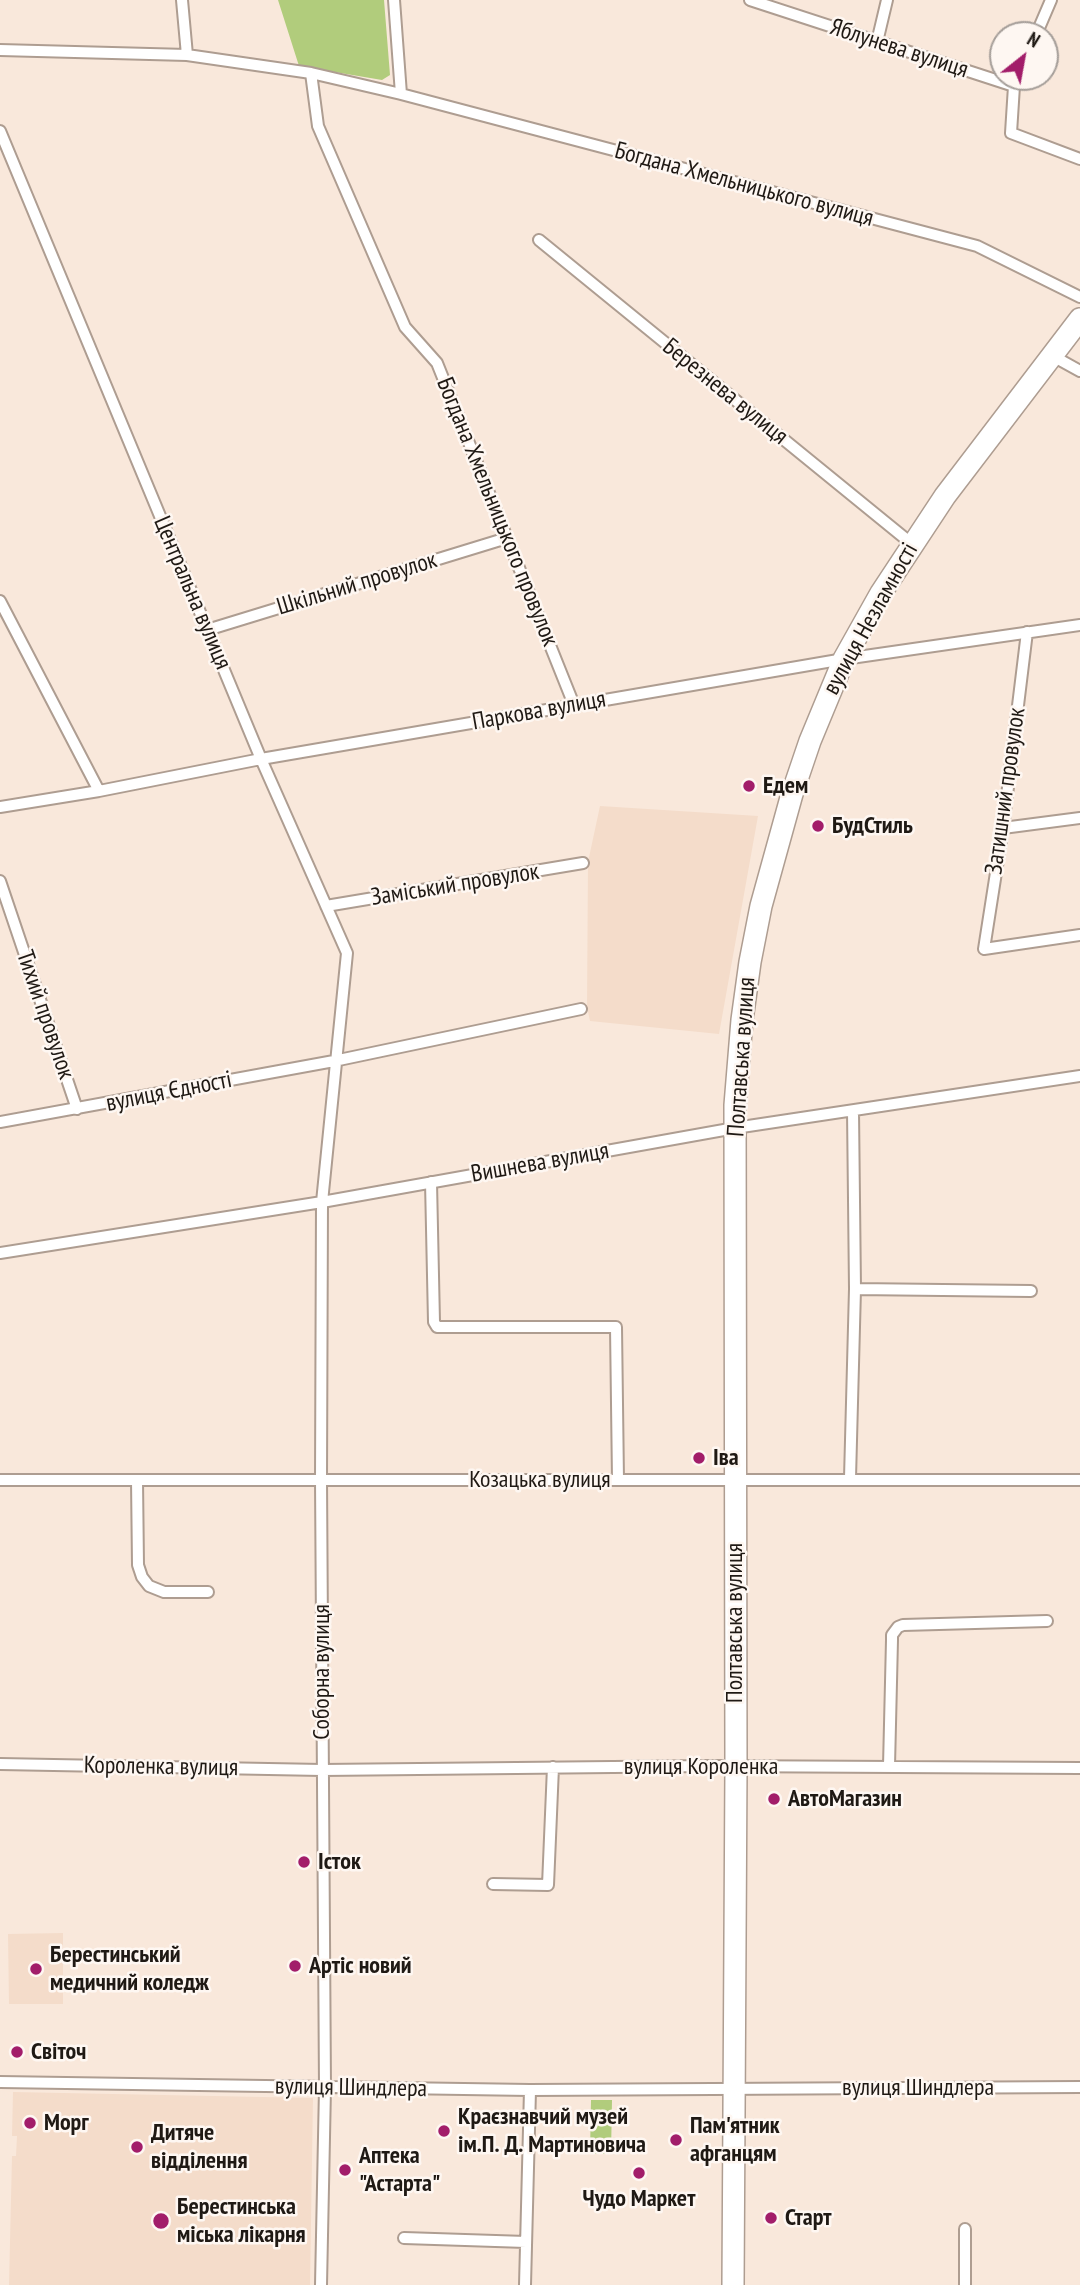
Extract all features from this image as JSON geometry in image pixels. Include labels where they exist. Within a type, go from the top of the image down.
[{"type":"highway","name":"вулиця Незламності","points":[[750,962],[761,906],[789,805],[810,741],[844,659],[912,544],[945,496],[1080,319]]},
{"type":"highway","name":"Полтавська вулиця","points":[[733,2285],[736,1767],[735,1128],[742,1020],[750,962]]},
{"type":"street","points":[[181,0],[187,55]]},
{"type":"street","points":[[394,0],[401,94]]},
{"type":"street","name":"Яблунева вулиця","points":[[750,0],[877,42],[989,74]]},
{"type":"street","points":[[877,42],[887,0]]},
{"type":"street","points":[[1042,21],[1051,0]]},
{"type":"street","name":"Богдана Хмельницького вулиця","points":[[0,50],[187,55],[311,73],[401,94],[977,246],[1080,297]]},
{"type":"street","name":"Богдана Хмельницького провулок","points":[[311,73],[318,125],[405,327],[437,363],[574,705]]},
{"type":"street","name":"Яблунева вулиця","points":[[1015,91],[1011,132],[1080,159]]},
{"type":"street","name":"Центральна вулиця","points":[[0,131],[261,759],[347,953],[338,1060]]},
{"type":"street","name":"Березнева вулиця","points":[[539,240],[912,544]]},
{"type":"street","points":[[1051,355],[1080,371]]},
{"type":"street","name":"Шкільний провулок","points":[[207,630],[507,538]]},
{"type":"street","points":[[0,601],[99,790]]},
{"type":"street","name":"Паркова вулиця","points":[[0,807],[261,759],[844,659],[1080,625]]},
{"type":"street","name":"Затишний провулок","points":[[1027,632],[1003,828],[984,949],[1080,935]]},
{"type":"street","points":[[1003,828],[1080,818]]},
{"type":"street","name":"Заміський провулок","points":[[326,906],[583,863]]},
{"type":"street","name":"Тихий провулок","points":[[0,881],[77,1109]]},
{"type":"street","name":"вулиця Єдності","points":[[0,1122],[338,1060],[581,1009]]},
{"type":"street","name":"Соборна вулиця","points":[[321,2285],[325,2088],[321,1479],[323,1202],[338,1060]]},
{"type":"street","name":"Вишнева вулиця","points":[[0,1253],[323,1202],[735,1128],[1080,1076]]},
{"type":"street","points":[[850,1478],[855,1289],[853,1111]]},
{"type":"street","points":[[431,1182],[434,1322],[437,1327],[616,1327],[618,1480]]},
{"type":"street","points":[[855,1289],[1031,1291]]},
{"type":"street","name":"Козацька вулиця","points":[[0,1480],[1080,1480]]},
{"type":"street","points":[[137,1480],[138,1565],[142,1577],[149,1586],[164,1592],[208,1591]]},
{"type":"street","points":[[888,1766],[892,1634],[898,1627],[1047,1621]]},
{"type":"street","name":"Короленка вулиця","points":[[0,1764],[322,1770]]},
{"type":"street","name":"вулиця Короленка","points":[[322,1770],[888,1766],[1080,1768]]},
{"type":"street","points":[[493,1884],[548,1885],[553,1767]]},
{"type":"street","name":"вулиця Шиндлера","points":[[0,2082],[530,2090],[1080,2087]]},
{"type":"street","points":[[525,2285],[530,2090]]},
{"type":"street","points":[[965,2229],[965,2285]]},
{"type":"street","points":[[404,2238],[526,2242]]},
{"type":"shaded area","points":[[600,806],[758,816],[719,1034],[590,1021],[587,1007],[588,862]]},
{"type":"shaded area","name":"Берестинський медичний коледж","points":[[63,1933],[63,2004],[9,2004],[8,1934]]},
{"type":"shaded area","name":"Берестинська міська лікарня","points":[[13,2092],[313,2098],[310,2285],[9,2285],[12,2156],[16,2156],[17,2136],[12,2136]]},
{"type":"green space","points":[[278,0],[384,0],[390,75],[382,80],[299,66]]},
{"type":"green space","points":[[591,2100],[612,2100],[611,2154],[590,2154]]},
{"type":"place","name":"Едем","points":[[749,786]]},
{"type":"place","name":"БудСтиль","points":[[818,826]]},
{"type":"place","name":"Іва","points":[[699,1458]]},
{"type":"place","name":"АвтоМагазин","points":[[774,1799]]},
{"type":"place","name":"Істок","points":[[304,1862]]},
{"type":"place","name":"Артіс новий","points":[[295,1966]]},
{"type":"place","name":"Берестинський медичний коледж","points":[[36,1969]]},
{"type":"place","name":"Світоч","points":[[17,2052]]},
{"type":"place","name":"Морг","points":[[30,2123]]},
{"type":"place","name":"Краєзнавчий музей ім.П. Д. Мартиновича","points":[[444,2131]]},
{"type":"place","name":"Пам'ятник афганцям","points":[[676,2140]]},
{"type":"place","name":"Дитяче відділення","points":[[137,2147]]},
{"type":"place","name":"Аптека \"Астарта\"","points":[[345,2170]]},
{"type":"place","name":"Чудо Маркет","points":[[639,2173]]},
{"type":"place","name":"Старт","points":[[771,2218]]},
{"type":"place","name":"Берестинська міська лікарня","points":[[161,2221]]}]
